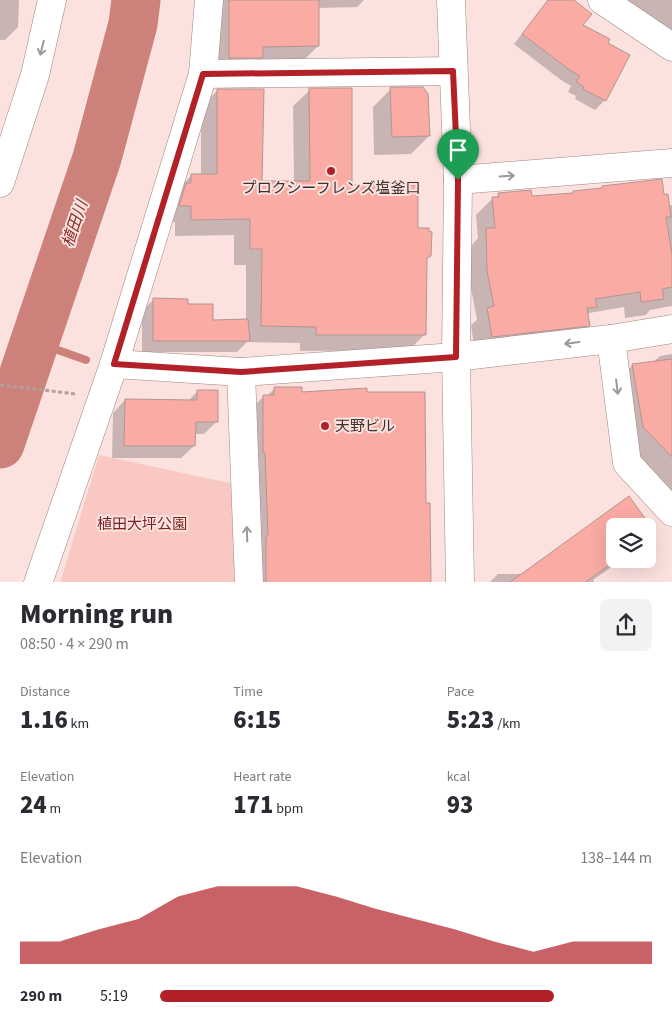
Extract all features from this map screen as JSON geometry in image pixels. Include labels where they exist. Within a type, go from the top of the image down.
[{"type":"street","points":[[0,183],[6,144],[35,75],[52,0]]},
{"type":"street","points":[[38,582],[114,364],[203,74],[209,0]]},
{"type":"street","points":[[451,0],[458,180],[456,357],[460,582]]},
{"type":"street","points":[[602,0],[672,47]]},
{"type":"street","points":[[203,74],[453,71]]},
{"type":"street","points":[[458,180],[672,163]]},
{"type":"street","points":[[114,364],[241,372],[456,357],[611,339],[672,329]]},
{"type":"street","points":[[611,339],[627,463],[672,512]]},
{"type":"street","points":[[241,372],[249,582]]},
{"type":"path","points":[[0,385],[103,397]]},
{"type":"green space","name":"植田大坪公園","points":[[99,455],[234,484],[235,582],[60,582]]},
{"type":"building","points":[[229,0],[319,0],[319,46],[263,47],[263,58],[229,58]]},
{"type":"building","points":[[548,0],[574,0],[592,14],[583,25],[610,39],[608,43],[630,55],[606,101],[583,89],[584,87],[576,82],[580,76],[522,34]]},
{"type":"building","points":[[390,87],[423,87],[428,94],[430,136],[392,137]]},
{"type":"building","points":[[309,88],[352,88],[352,185],[418,185],[418,228],[429,228],[429,231],[432,232],[431,256],[427,258],[426,335],[316,335],[316,327],[261,326],[262,249],[250,249],[250,219],[191,220],[191,206],[179,206],[186,183],[191,183],[191,174],[217,174],[217,89],[264,89],[262,181],[310,181]]},
{"type":"building","points":[[662,179],[664,194],[668,194],[671,217],[666,217],[672,254],[672,287],[662,289],[664,299],[641,302],[640,292],[595,299],[597,307],[587,308],[590,326],[492,337],[487,308],[494,306],[487,271],[486,228],[495,228],[492,197],[499,197],[498,193],[531,190],[532,196],[573,193],[573,191],[602,188],[602,186]]},
{"type":"building","points":[[153,298],[188,299],[188,304],[213,304],[213,320],[248,319],[250,341],[153,341]]},
{"type":"building","points":[[672,359],[672,457],[643,427],[632,364]]},
{"type":"building","points":[[274,387],[302,387],[302,392],[367,388],[367,392],[425,392],[426,503],[430,503],[431,582],[266,582],[266,536],[268,536],[265,453],[263,453],[263,395],[274,395]]},
{"type":"building","points":[[197,390],[218,390],[218,422],[196,422],[195,446],[124,446],[125,399],[197,400]]},
{"type":"building","points":[[629,496],[645,518],[606,518],[606,567],[585,582],[510,582]]},
{"type":"waterway","name":"植田川","points":[[0,444],[97,158],[133,24],[136,0]]},
{"type":"waterway","points":[[35,342],[86,360]]},
{"type":"place","name":"プロクシーフレンズ塩釜口","points":[[331,171]]},
{"type":"place","name":"天野ビル","points":[[325,426]]},
{"type":"route","points":[[453,71],[458,180],[456,357],[241,372],[114,364],[203,74],[453,71]]}]
